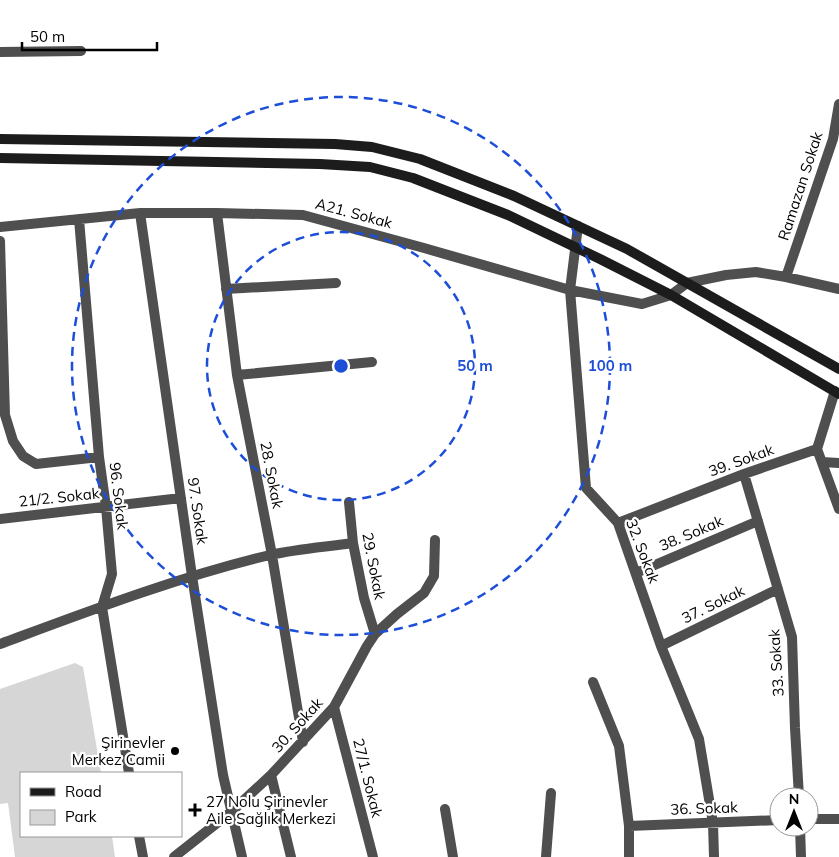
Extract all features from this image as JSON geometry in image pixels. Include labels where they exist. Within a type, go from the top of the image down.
[{"type":"main road","points":[[0,138],[335,144],[372,147],[428,163],[514,196],[627,249],[839,369]]},
{"type":"main road","points":[[0,158],[320,164],[370,167],[413,178],[508,216],[671,295],[837,393]]},
{"type":"street","points":[[0,52],[81,51]]},
{"type":"street","name":"Ramazan Sokak","points":[[786,277],[833,139],[839,104]]},
{"type":"street","name":"A21. Sokak","points":[[0,227],[140,213],[303,215],[570,290],[642,304],[671,295],[687,283]]},
{"type":"street","name":"97. Sokak","points":[[140,213],[180,498],[223,774],[242,857]]},
{"type":"street","name":"28. Sokak","points":[[217,213],[237,375],[272,555],[303,742]]},
{"type":"street","name":"96. Sokak","points":[[79,219],[99,457],[112,574],[102,607],[129,772]]},
{"type":"street","name":"32. Sokak","points":[[578,226],[570,290],[586,488],[618,523],[661,646],[700,739],[713,823],[714,857]]},
{"type":"street","points":[[0,241],[5,415],[13,441],[23,456],[36,464],[99,457]]},
{"type":"street","points":[[687,283],[726,275],[756,272],[839,289]]},
{"type":"street","points":[[226,289],[336,283]]},
{"type":"street","points":[[237,375],[372,362]]},
{"type":"street","points":[[837,393],[817,449],[839,509]]},
{"type":"street","name":"39. Sokak","points":[[618,523],[744,474],[817,449]]},
{"type":"street","points":[[822,462],[839,463]]},
{"type":"street","name":"33. Sokak","points":[[744,474],[792,637],[794,728],[798,787]]},
{"type":"street","name":"21/2. Sokak","points":[[0,519],[180,498]]},
{"type":"street","name":"29. Sokak","points":[[349,502],[352,543],[364,598],[375,634]]},
{"type":"street","name":"38. Sokak","points":[[636,573],[758,521]]},
{"type":"street","name":"30. Sokak","points":[[174,857],[231,812],[303,742],[334,707],[375,634],[424,593],[434,576],[435,540]]},
{"type":"street","points":[[0,644],[192,576],[272,555],[352,543]]},
{"type":"street","name":"37. Sokak","points":[[661,646],[778,589]]},
{"type":"street","points":[[594,682],[619,746],[629,826],[629,857]]},
{"type":"street","name":"27/1. Sokak","points":[[334,707],[373,857]]},
{"type":"street","points":[[271,774],[291,857]]},
{"type":"street","points":[[546,857],[551,793]]},
{"type":"street","points":[[445,810],[454,857]]},
{"type":"street","points":[[819,819],[839,819]]},
{"type":"street","name":"36. Sokak","points":[[629,826],[769,820]]},
{"type":"street","points":[[139,837],[143,857]]},
{"type":"street","points":[[800,837],[801,857]]},
{"type":"green space","points":[[75,663],[83,667],[101,772],[20,772],[20,837],[112,837],[115,857],[15,857],[8,803],[0,804],[0,689]]},
{"type":"place","name":"Şirinevler Merkez Camii","points":[[175,751]]},
{"type":"place","name":"27 Nolu Şirinevler Aile Sağlık Merkezi","points":[[195,810]]}]
